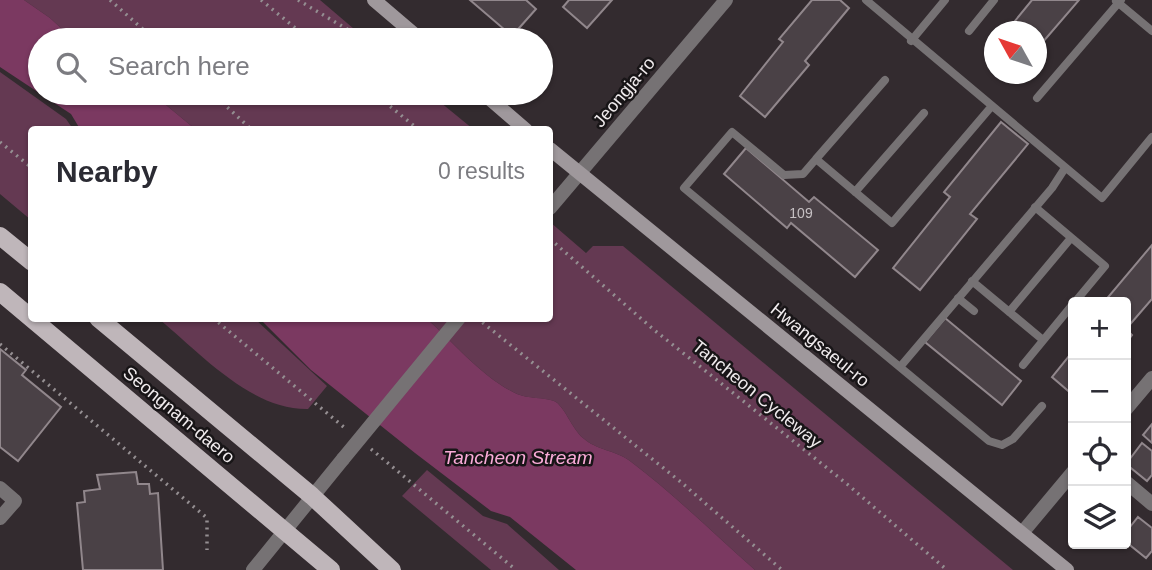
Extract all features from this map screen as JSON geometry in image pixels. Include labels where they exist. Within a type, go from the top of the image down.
[{"type":"main road","points":[[374,0],[407,28]]},
{"type":"main road","points":[[497,105],[521,126]]},
{"type":"main road","name":"Hwangsaeul-ro","points":[[553,152],[1067,570]]},
{"type":"main road","points":[[0,236],[28,259]]},
{"type":"main road","name":"Seongnam-daero","points":[[0,292],[28,315]]},
{"type":"main road","name":"Seongnam-daero","points":[[36,322],[331,570]]},
{"type":"main road","name":"Seongnam-daero","points":[[103,322],[312,496],[392,570]]},
{"type":"street","name":"Jeongja-ro","points":[[553,204],[726,0]]},
{"type":"street","points":[[253,570],[456,322]]},
{"type":"street","points":[[1131,404],[1151,382]]},
{"type":"street","points":[[1022,533],[1068,478]]},
{"type":"street","points":[[1131,486],[1152,505]]},
{"type":"street","points":[[0,488],[15,500],[0,518]]},
{"type":"lane","points":[[866,0],[1102,198],[1152,137]]},
{"type":"lane","points":[[912,41],[945,0]]},
{"type":"lane","points":[[969,30],[994,0]]},
{"type":"lane","points":[[1037,98],[1118,1],[1152,31]]},
{"type":"lane","points":[[884,80],[803,174],[784,175],[732,132],[684,188],[989,441],[1002,445],[1013,439],[1042,406]]},
{"type":"lane","points":[[816,159],[892,223],[991,107]]},
{"type":"lane","points":[[855,192],[924,113]]},
{"type":"lane","points":[[900,367],[1065,168]]},
{"type":"lane","points":[[1035,207],[1105,266],[1079,297]]},
{"type":"lane","points":[[1009,312],[1072,238]]},
{"type":"lane","points":[[972,281],[1043,340]]},
{"type":"lane","points":[[958,298],[974,311]]},
{"type":"lane","points":[[1023,365],[1068,310]]},
{"type":"path","points":[[110,0],[142,28]]},
{"type":"path","points":[[261,0],[295,28]]},
{"type":"path","points":[[298,0],[345,28]]},
{"type":"path","points":[[225,105],[248,126]]},
{"type":"path","points":[[389,105],[414,126]]},
{"type":"path","points":[[0,142],[28,165]]},
{"type":"path","name":"Tancheon Cycleway","points":[[553,242],[653,329],[847,484],[947,570]]},
{"type":"path","points":[[482,322],[682,483],[782,570]]},
{"type":"path","points":[[0,344],[206,518],[206,550]]},
{"type":"shaded area","points":[[24,0],[320,0],[353,28],[61,28]]},
{"type":"shaded area","points":[[0,72],[28,92],[28,105],[46,105],[66,119],[71,126],[28,126],[28,217],[0,194]]},
{"type":"shaded area","points":[[166,105],[444,105],[469,126],[191,126]]},
{"type":"shaded area","points":[[553,225],[586,253],[593,246],[623,246],[1013,570],[755,570],[678,500],[630,461],[583,438],[558,403],[517,394],[470,360],[430,322],[553,322]]},
{"type":"shaded area","points":[[162,322],[258,322],[327,386],[308,409],[287,407],[247,390],[209,363]]},
{"type":"shaded area","points":[[427,470],[483,516],[507,524],[559,570],[491,570],[402,496]]},
{"type":"water","points":[[0,0],[24,0],[61,28],[28,28],[28,86],[0,67]]},
{"type":"water","points":[[57,105],[166,105],[191,126],[78,126],[71,114]]},
{"type":"water","name":"Tancheon Stream","points":[[263,322],[430,322],[481,370],[505,387],[522,396],[558,403],[583,438],[630,461],[678,500],[755,570],[576,570],[510,517],[491,511],[311,370]]},
{"type":"building","points":[[470,0],[526,0],[536,9],[519,28],[503,28]]},
{"type":"building","points":[[569,0],[612,0],[587,28],[563,7]]},
{"type":"building","points":[[812,0],[840,0],[849,8],[805,61],[809,65],[765,117],[740,96],[783,42],[779,39]]},
{"type":"building","points":[[1032,0],[1079,0],[1047,37],[1047,21],[1015,21]]},
{"type":"building","points":[[1001,122],[1028,144],[970,214],[977,219],[920,290],[893,268],[950,197],[944,192]]},
{"type":"building","points":[[746,148],[809,202],[814,197],[878,250],[855,277],[791,223],[787,228],[724,174]]},
{"type":"building","points":[[1152,245],[1152,299],[1131,323],[1131,297],[1108,297]]},
{"type":"building","points":[[945,318],[1021,381],[1002,405],[925,342]]},
{"type":"building","points":[[0,349],[26,370],[22,375],[61,407],[18,461],[0,447]]},
{"type":"building","points":[[1068,357],[1068,391],[1052,377]]},
{"type":"building","points":[[1152,424],[1152,443],[1143,435]]},
{"type":"building","points":[[1142,443],[1152,451],[1152,475],[1147,481],[1131,468],[1131,457]]},
{"type":"building","points":[[136,472],[138,484],[149,484],[150,494],[158,493],[163,570],[83,570],[77,503],[85,502],[84,491],[100,489],[97,475]]},
{"type":"building","points":[[1138,517],[1152,528],[1152,551],[1146,558],[1131,546],[1131,526]]}]
